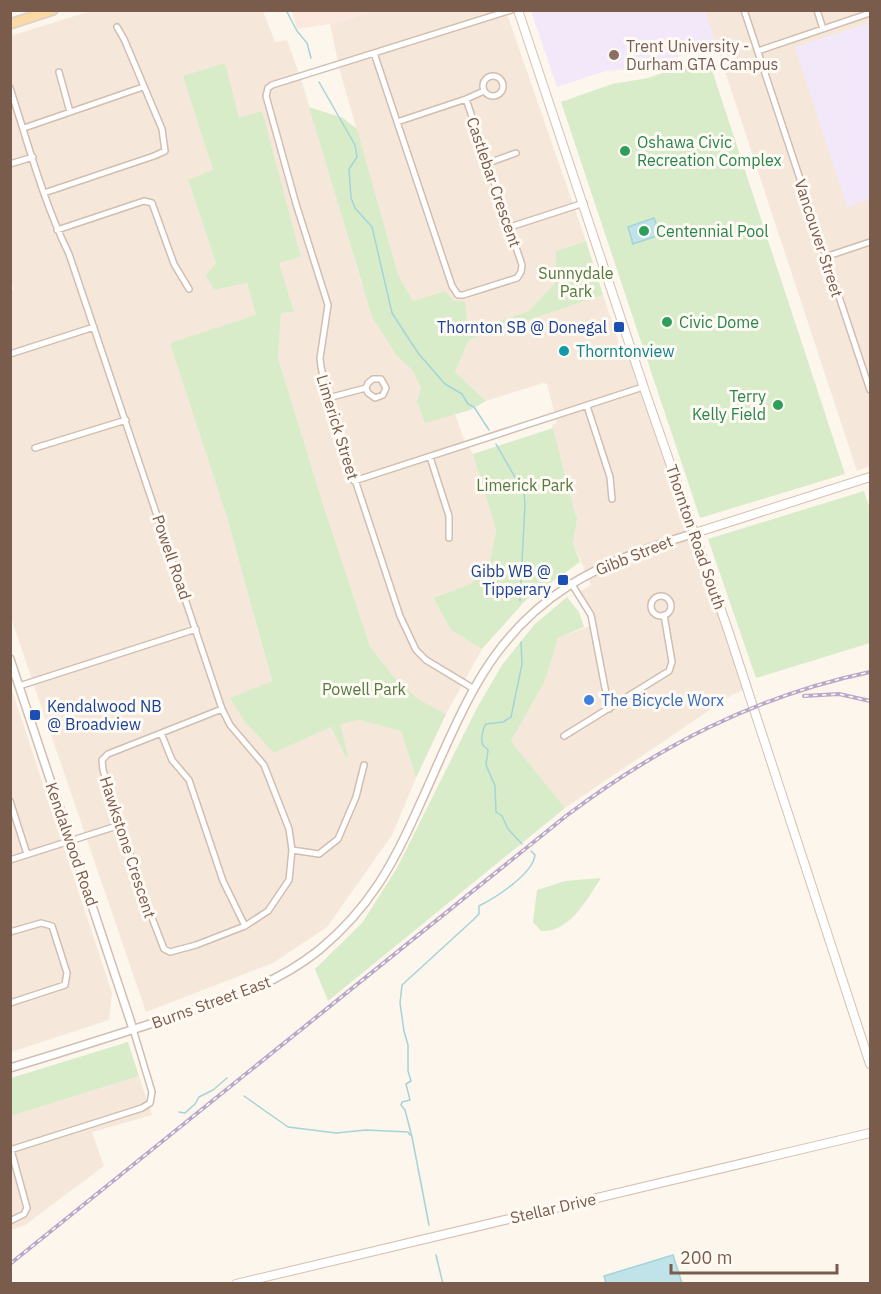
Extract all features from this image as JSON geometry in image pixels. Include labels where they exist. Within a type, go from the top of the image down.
[{"type":"main road","points":[[10,24],[53,10]]},
{"type":"main road","name":"Thornton Road South","points":[[518,10],[584,203],[643,387],[695,532],[870,1064]]},
{"type":"main road","name":"Gibb Street","points":[[695,532],[870,477]]},
{"type":"main road","name":"Stellar Drive","points":[[236,1284],[870,1133]]},
{"type":"street","points":[[397,122],[374,53],[511,10]]},
{"type":"street","name":"Vancouver Street","points":[[744,10],[870,390]]},
{"type":"street","points":[[817,10],[823,29]]},
{"type":"street","points":[[758,51],[870,13]]},
{"type":"street","points":[[44,193],[165,151],[162,129],[117,27]]},
{"type":"street","name":"Limerick Street","points":[[374,53],[272,85],[268,88],[266,96],[296,204],[328,305],[320,358],[328,398],[400,616],[416,650],[426,660],[474,689]]},
{"type":"street","points":[[59,72],[70,112]]},
{"type":"street","points":[[24,128],[143,87]]},
{"type":"street","name":"Powell Road","points":[[10,88],[44,193],[57,230],[69,254],[126,420],[222,709],[230,725],[264,765],[289,829],[292,850],[289,880],[268,911],[244,926],[196,945],[170,952]]},
{"type":"street","points":[[466,99],[484,91]]},
{"type":"street","name":"Castlebar Crescent","points":[[466,99],[522,265],[517,278],[463,296],[458,295],[452,286],[397,122],[466,99]]},
{"type":"street","points":[[488,163],[516,153]]},
{"type":"street","points":[[10,164],[33,157]]},
{"type":"street","points":[[57,230],[144,201],[152,203],[174,264],[189,289]]},
{"type":"street","points":[[510,227],[584,203]]},
{"type":"street","points":[[825,257],[870,242]]},
{"type":"street","points":[[10,354],[94,327]]},
{"type":"street","points":[[354,482],[643,387]]},
{"type":"street","points":[[328,398],[366,388]]},
{"type":"street","points":[[587,406],[610,477],[612,499]]},
{"type":"street","points":[[35,448],[126,420]]},
{"type":"street","points":[[430,457],[449,516],[449,538]]},
{"type":"street","name":"Gibb Street","points":[[474,689],[491,661],[512,634],[536,610],[572,583],[621,557],[695,532]]},
{"type":"street","points":[[572,583],[591,615],[609,709]]},
{"type":"street","points":[[564,736],[669,671],[672,662],[664,615]]},
{"type":"street","points":[[20,686],[196,629]]},
{"type":"street","name":"Kendalwood Road","points":[[10,659],[133,1029]]},
{"type":"street","name":"Burns Street East","points":[[10,1068],[244,993],[285,975],[320,950],[357,913],[386,875],[474,689]]},
{"type":"street","name":"Hawkstone Crescent","points":[[170,952],[164,949],[144,897],[103,770],[102,760],[108,754],[222,709]]},
{"type":"street","points":[[161,733],[172,760],[189,780],[223,881],[244,926]]},
{"type":"street","points":[[292,850],[319,854],[338,838],[356,797],[364,765]]},
{"type":"street","points":[[10,801],[27,854]]},
{"type":"street","points":[[10,860],[120,825]]},
{"type":"street","points":[[10,932],[41,923],[52,926],[67,974],[65,985],[10,1003]]},
{"type":"street","points":[[10,1221],[24,1214],[27,1208],[11,1150],[142,1108],[150,1103],[152,1092],[133,1029]]},
{"type":"shaded area","points":[[292,10],[375,11],[330,24],[297,29]]},
{"type":"shaded area","points":[[91,11],[263,11],[275,42],[287,40],[302,82],[362,285],[397,356],[413,371],[421,388],[417,402],[425,422],[455,414],[464,440],[473,454],[496,530],[490,561],[471,584],[433,598],[451,630],[482,649],[446,714],[418,699],[393,676],[370,646],[278,358],[281,313],[293,312],[279,263],[301,257],[261,112],[239,119],[184,76],[213,171],[188,180],[216,263],[214,290],[247,283],[256,315],[226,514],[272,682],[230,698],[274,753],[340,723],[359,720],[401,731],[416,778],[392,835],[327,927],[273,963],[146,1012],[11,618],[10,291],[14,290],[10,280],[10,36]]},
{"type":"shaded area","points":[[375,11],[506,11],[586,241],[556,251],[555,283],[529,311],[468,331],[461,303],[453,300],[445,291],[413,301],[398,274],[340,71],[330,24]]},
{"type":"shaded area","name":"Trent University - Durham GTA Campus","points":[[531,11],[705,11],[716,44],[647,67],[606,71],[557,87]]},
{"type":"shaded area","points":[[705,11],[870,11],[870,466],[857,471]]},
{"type":"shaded area","points":[[870,23],[870,199],[847,207],[795,47]]},
{"type":"shaded area","points":[[603,295],[624,358],[635,352],[745,689],[732,695],[565,808],[511,741],[545,681],[558,638],[595,624],[593,614],[580,591],[591,585],[573,543],[578,517],[576,517],[552,425],[557,423],[547,384],[543,383],[486,401],[455,372],[469,340]]},
{"type":"shaded area","points":[[10,684],[112,993],[109,1020],[11,1052]]},
{"type":"shaded area","points":[[139,1076],[152,1115],[92,1132],[104,1166],[25,1225],[11,1230],[11,1116]]},
{"type":"green space","name":"Oshawa Civic Recreation Complex","points":[[700,60],[710,64],[845,474],[700,518],[561,102],[612,84],[648,78]]},
{"type":"green space","name":"Powell Park","points":[[225,63],[239,118],[262,111],[301,257],[279,263],[294,312],[281,313],[278,358],[370,646],[393,676],[418,699],[446,714],[416,778],[401,731],[359,720],[340,724],[348,756],[346,757],[331,727],[274,753],[245,722],[230,698],[272,681],[226,514],[170,343],[256,315],[247,283],[214,290],[206,275],[216,263],[188,180],[213,170],[183,76]]},
{"type":"green space","name":"Sunnydale Park","points":[[309,107],[343,118],[357,129],[398,274],[413,301],[445,291],[453,300],[465,302],[468,331],[529,311],[555,283],[556,251],[586,241],[603,295],[469,340],[455,372],[486,401],[470,410],[425,423],[417,402],[421,388],[413,371],[397,356],[372,317]]},
{"type":"green space","name":"Limerick Park","points":[[553,428],[576,517],[578,515],[573,543],[580,562],[526,600],[482,649],[451,630],[433,598],[471,584],[490,561],[496,530],[473,454]]},
{"type":"green space","points":[[864,491],[870,509],[870,643],[756,678],[708,539]]},
{"type":"green space","points":[[567,597],[579,612],[584,627],[558,638],[545,681],[511,741],[565,808],[328,1001],[315,969],[362,923],[397,868],[477,708],[502,665],[534,625]]},
{"type":"green space","points":[[601,878],[577,913],[561,926],[541,931],[533,922],[537,890],[565,881]]},
{"type":"green space","points":[[128,1042],[139,1076],[11,1116],[11,1078]]},
{"type":"water","name":"Centennial Pool","points":[[654,218],[660,235],[633,244],[628,227]]},
{"type":"water","points":[[673,1255],[682,1283],[606,1283],[604,1276]]},
{"type":"waterway","points":[[286,10],[297,31],[307,43],[311,58]]},
{"type":"waterway","points":[[319,82],[355,145],[357,157],[349,169],[351,198],[355,208],[372,227],[392,313],[418,353],[445,384],[462,394],[468,404],[474,407],[489,430]]},
{"type":"waterway","points":[[496,444],[524,493],[520,601]]},
{"type":"waterway","points":[[521,642],[522,664],[511,717],[503,722],[486,724],[482,740],[488,750],[486,765],[495,786],[496,812],[502,816],[508,829],[522,844]]},
{"type":"waterway","points":[[429,1225],[412,1137],[405,1110],[401,1105],[402,1102],[410,1100],[406,1084],[411,1081],[408,1071],[408,1045],[400,1003],[402,985],[479,914],[479,906],[503,891],[528,870],[535,855],[531,851]]},
{"type":"waterway","points":[[179,1112],[185,1113],[199,1097],[213,1090],[227,1078]]},
{"type":"waterway","points":[[244,1096],[288,1127],[336,1133],[366,1130],[408,1132],[410,1135]]},
{"type":"waterway","points":[[436,1255],[443,1284]]},
{"type":"railway","points":[[10,1264],[566,816],[601,791],[673,746],[748,710],[828,682],[870,672]]},
{"type":"railway","points":[[804,696],[839,694],[870,701]]},
{"type":"place","name":"Trent University - Durham GTA Campus","points":[[614,55]]},
{"type":"place","name":"Oshawa Civic Recreation Complex","points":[[625,151]]},
{"type":"place","name":"Centennial Pool","points":[[644,231]]},
{"type":"place","name":"Civic Dome","points":[[667,322]]},
{"type":"place","name":"Thornton SB @ Donegal","points":[[619,327]]},
{"type":"place","name":"Thorntonview","points":[[564,351]]},
{"type":"place","name":"Terry Kelly Field","points":[[778,405]]},
{"type":"place","name":"Gibb WB @ Tipperary","points":[[563,580]]},
{"type":"place","name":"The Bicycle Worx","points":[[589,700]]},
{"type":"place","name":"Kendalwood NB @ Broadview","points":[[35,715]]}]
